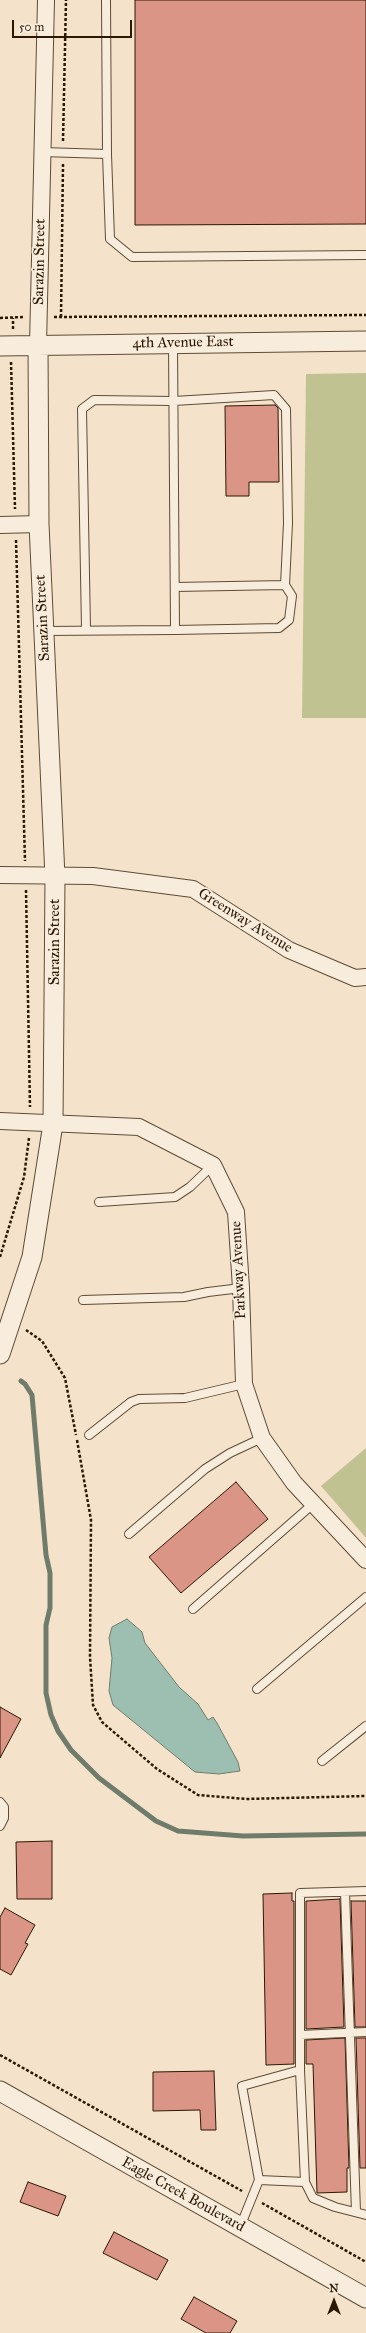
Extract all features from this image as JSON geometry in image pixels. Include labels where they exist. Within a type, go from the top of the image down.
[{"type":"street","name":"Sarazin Street","points":[[0,1354],[32,1257],[52,1124],[55,877],[39,524],[38,345],[46,0]]},
{"type":"street","name":"4th Avenue East","points":[[6,345],[366,341]]},
{"type":"street","points":[[8,525],[39,524]]},
{"type":"street","name":"Greenway Avenue","points":[[0,875],[55,877],[93,876],[193,889],[289,950],[355,978],[366,978]]},
{"type":"street","points":[[0,1121],[139,1127],[213,1165]]},
{"type":"street","name":"Parkway Avenue","points":[[213,1165],[236,1212],[242,1288],[244,1384],[262,1438],[294,1483],[366,1560]]},
{"type":"street","name":"Eagle Creek Boulevard","points":[[0,2091],[366,2298]]},
{"type":"lane","points":[[106,0],[107,154],[110,239],[132,257],[366,255]]},
{"type":"lane","points":[[42,152],[107,154]]},
{"type":"lane","points":[[173,343],[175,630]]},
{"type":"lane","points":[[44,631],[86,629],[175,630],[279,628],[289,620],[292,596],[285,585],[288,523],[286,409],[274,396],[174,401],[94,400],[82,409],[86,629]]},
{"type":"lane","points":[[175,587],[285,585]]},
{"type":"lane","points":[[99,1202],[175,1197],[190,1187],[213,1165]]},
{"type":"lane","points":[[83,1300],[184,1297],[242,1288]]},
{"type":"lane","points":[[89,1435],[138,1399],[185,1398],[244,1384]]},
{"type":"lane","points":[[129,1534],[205,1469],[230,1453],[262,1438]]},
{"type":"lane","points":[[193,1609],[313,1504]]},
{"type":"lane","points":[[257,1689],[366,1597]]},
{"type":"lane","points":[[322,1761],[366,1726]]},
{"type":"lane","points":[[0,1802],[4,1807],[4,1818],[0,1826]]},
{"type":"lane","points":[[366,1891],[300,1894],[300,2070],[305,2182],[313,2198],[366,2215]]},
{"type":"lane","points":[[345,1892],[356,2212]]},
{"type":"lane","points":[[300,2035],[366,2032]]},
{"type":"lane","points":[[240,2227],[259,2180],[242,2086],[300,2070]]},
{"type":"lane","points":[[259,2180],[305,2182]]},
{"type":"path","points":[[0,318],[366,315]]},
{"type":"path","points":[[0,1257],[24,1177],[30,1122],[26,876],[8,525],[10,368],[6,345],[13,318]]},
{"type":"path","points":[[11,1319],[42,1341],[65,1378],[91,1520],[90,1657],[93,1706],[102,1722],[157,1769],[198,1795],[246,1799],[366,1796]]},
{"type":"path","points":[[0,2055],[366,2262]]},
{"type":"green space","points":[[366,373],[366,718],[302,718],[306,374]]},
{"type":"green space","points":[[366,1448],[366,1538],[321,1486]]},
{"type":"shaded area","points":[[127,1619],[142,1632],[145,1643],[179,1687],[198,1704],[208,1720],[213,1717],[238,1762],[240,1771],[219,1774],[195,1772],[113,1705],[109,1691],[112,1658],[109,1638],[112,1627]]},
{"type":"building","points":[[135,0],[366,0],[366,224],[135,225]]},
{"type":"building","points":[[275,405],[278,408],[279,482],[249,482],[249,496],[226,496],[225,406]]},
{"type":"building","points":[[236,1482],[268,1519],[181,1593],[149,1557]]},
{"type":"building","points":[[0,1707],[21,1719],[0,1758]]},
{"type":"building","points":[[52,1841],[52,1899],[17,1899],[16,1842]]},
{"type":"building","points":[[292,1893],[292,1901],[294,1901],[294,2064],[266,2065],[263,1894]]},
{"type":"building","points":[[340,1899],[344,2027],[306,2029],[306,1901]]},
{"type":"building","points":[[351,1901],[366,1901],[366,2027],[355,2027]]},
{"type":"building","points":[[5,1908],[35,1925],[25,1943],[28,1944],[11,1975],[0,1969],[0,1917]]},
{"type":"building","points":[[345,2038],[349,2168],[347,2168],[347,2192],[317,2193],[313,2064],[306,2064],[306,2040]]},
{"type":"building","points":[[356,2038],[366,2038],[366,2168],[360,2168]]},
{"type":"building","points":[[214,2071],[216,2130],[201,2130],[200,2110],[153,2111],[153,2072]]},
{"type":"building","points":[[28,2182],[66,2196],[58,2216],[20,2202]]},
{"type":"building","points":[[114,2232],[168,2260],[157,2280],[103,2253]]},
{"type":"building","points":[[194,2297],[237,2321],[230,2333],[206,2333],[181,2319]]},
{"type":"waterway","points":[[21,1381],[25,1384],[32,1395],[46,1555],[50,1573],[50,1608],[46,1625],[46,1693],[51,1715],[58,1731],[71,1750],[99,1778],[156,1821],[178,1831],[243,1836],[366,1834]]}]
